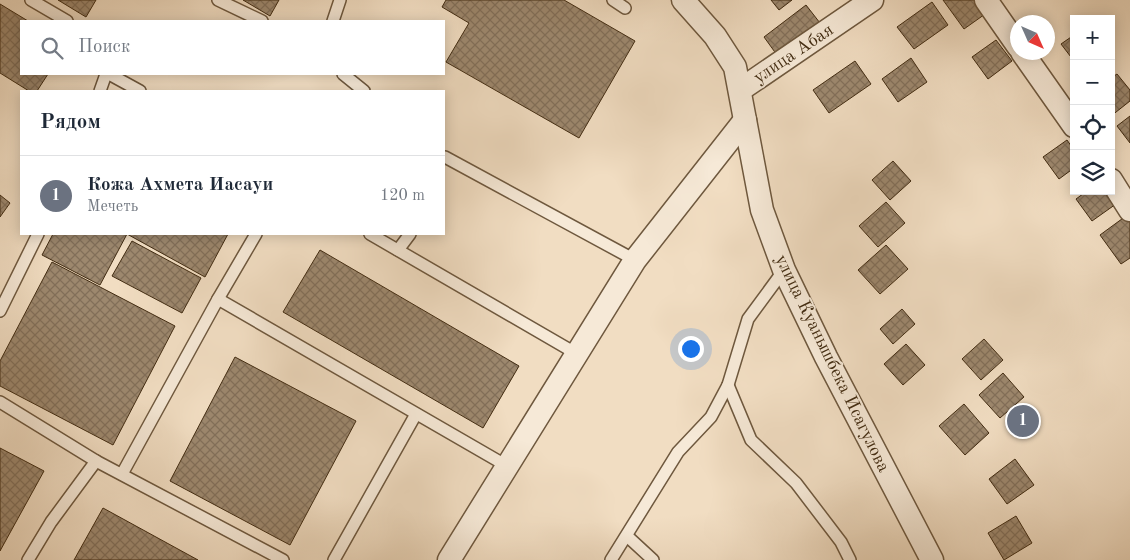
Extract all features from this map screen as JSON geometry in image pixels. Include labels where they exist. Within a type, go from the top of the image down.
[{"type":"street","name":"улица Куанышбека Исагулова","points":[[683,0],[715,36],[735,67],[762,210],[784,270],[826,357],[932,560]]},
{"type":"street","name":"улица Абая","points":[[740,90],[872,0]]},
{"type":"street","points":[[986,0],[1010,34]]},
{"type":"street","points":[[1028,60],[1070,120]]},
{"type":"street","points":[[449,560],[635,260],[745,120]]},
{"type":"street","points":[[1115,186],[1130,210]]},
{"type":"lane","points":[[31,0],[65,20]]},
{"type":"lane","points":[[218,0],[260,20]]},
{"type":"lane","points":[[333,20],[340,0]]},
{"type":"lane","points":[[613,0],[624,8]]},
{"type":"lane","points":[[100,90],[107,75]]},
{"type":"lane","points":[[109,75],[138,90]]},
{"type":"lane","points":[[344,75],[363,90]]},
{"type":"lane","points":[[445,159],[635,260]]},
{"type":"lane","points":[[0,311],[38,235]]},
{"type":"lane","points":[[122,474],[255,235]]},
{"type":"lane","points":[[372,235],[577,354]]},
{"type":"lane","points":[[398,250],[409,235]]},
{"type":"lane","points":[[611,560],[678,452],[711,417],[728,385],[748,319],[784,270]]},
{"type":"lane","points":[[218,299],[507,466]]},
{"type":"lane","points":[[728,385],[751,440],[796,483],[841,542],[850,560]]},
{"type":"lane","points":[[0,402],[96,460],[283,560]]},
{"type":"lane","points":[[334,560],[416,414]]},
{"type":"lane","points":[[28,560],[51,522],[96,460]]},
{"type":"lane","points":[[626,536],[653,560]]},
{"type":"building","points":[[58,0],[96,0],[86,17]]},
{"type":"building","points":[[243,0],[279,0],[270,16]]},
{"type":"building","points":[[446,0],[564,0],[635,41],[579,138],[446,62],[469,23],[442,7]]},
{"type":"building","points":[[771,0],[792,0],[779,10]]},
{"type":"building","points":[[943,0],[979,0],[988,12],[964,29]]},
{"type":"building","points":[[932,2],[948,25],[914,49],[897,27]]},
{"type":"building","points":[[0,4],[26,20],[20,20],[20,75],[47,75],[38,90],[27,90],[0,73]]},
{"type":"building","points":[[806,5],[820,23],[777,55],[764,37]]},
{"type":"building","points":[[1070,38],[1070,56],[1061,44]]},
{"type":"building","points":[[996,40],[1012,61],[988,79],[972,57]]},
{"type":"building","points":[[911,58],[927,82],[898,102],[882,79]]},
{"type":"building","points":[[855,61],[871,84],[829,113],[813,90]]},
{"type":"building","points":[[1117,74],[1130,90],[1130,101],[1115,113],[1115,105],[1115,75]]},
{"type":"building","points":[[1130,116],[1130,143],[1117,126]]},
{"type":"building","points":[[1067,140],[1070,144],[1070,171],[1059,179],[1043,157]]},
{"type":"building","points":[[893,161],[911,181],[890,200],[872,180]]},
{"type":"building","points":[[0,195],[10,203],[0,217]]},
{"type":"building","points":[[1082,195],[1110,195],[1116,204],[1092,221],[1076,199]]},
{"type":"building","points":[[886,202],[905,223],[878,247],[859,226]]},
{"type":"building","points":[[1130,213],[1130,258],[1121,264],[1100,235]]},
{"type":"building","points":[[52,235],[126,235],[100,285],[42,255]]},
{"type":"building","points":[[129,235],[227,235],[205,277]]},
{"type":"building","points":[[132,241],[201,278],[182,313],[112,276]]},
{"type":"building","points":[[886,245],[908,269],[880,294],[858,270]]},
{"type":"building","points":[[320,250],[519,366],[483,428],[283,312]]},
{"type":"building","points":[[52,262],[175,326],[113,445],[0,386],[0,361]]},
{"type":"building","points":[[902,309],[915,324],[893,344],[880,329]]},
{"type":"building","points":[[984,339],[1003,360],[981,380],[962,359]]},
{"type":"building","points":[[906,344],[925,365],[903,385],[884,364]]},
{"type":"building","points":[[235,357],[356,421],[290,545],[170,481]]},
{"type":"building","points":[[1003,373],[1024,397],[1000,418],[979,395]]},
{"type":"building","points":[[964,404],[989,433],[965,455],[939,426]]},
{"type":"building","points":[[1023,408],[1032,411],[1035,420],[1032,429],[1023,432],[1014,429],[1011,420],[1014,411]]},
{"type":"building","points":[[0,448],[44,471],[0,551]]},
{"type":"building","points":[[1015,459],[1034,485],[1007,504],[989,479]]},
{"type":"building","points":[[103,508],[198,560],[74,560]]},
{"type":"building","points":[[1016,516],[1032,543],[1004,560],[988,533]]},
{"type":"place","name":"Кожа Ахмета Иасауи","points":[[1023,421]]}]
